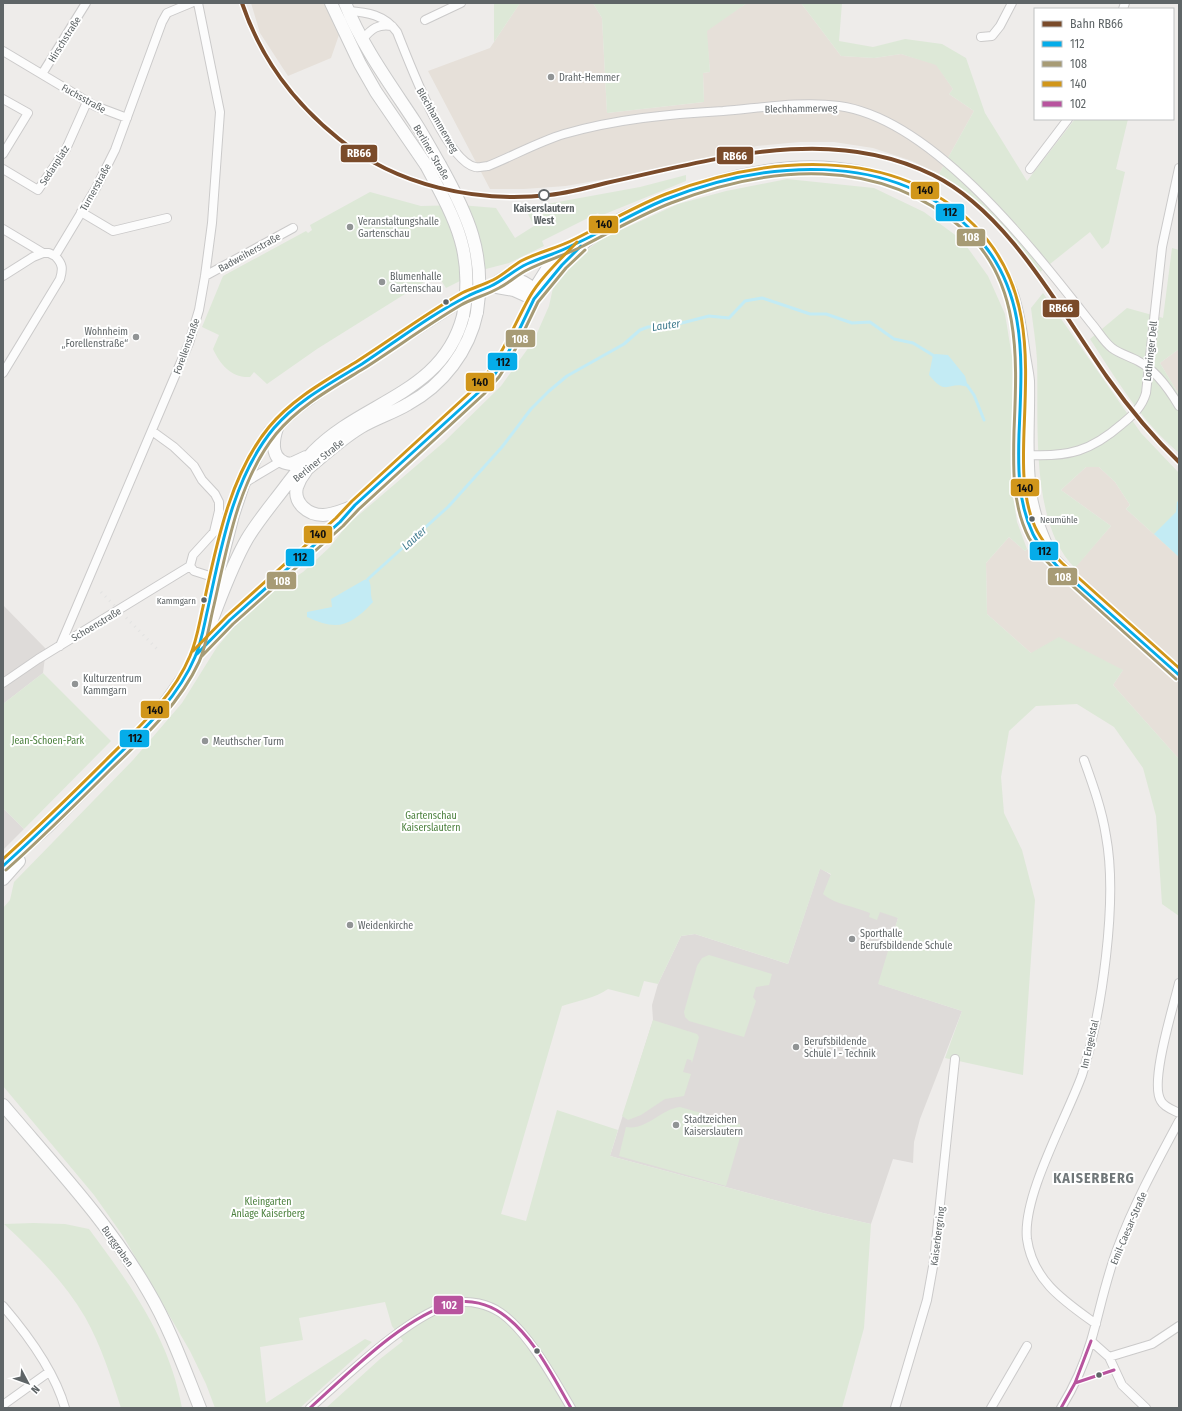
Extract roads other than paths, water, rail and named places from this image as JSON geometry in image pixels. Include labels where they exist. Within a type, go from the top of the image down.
[{"type":"main road","name":"Berliner Straße","points":[[198,651],[239,554],[260,519],[312,453],[359,417],[401,394],[427,376],[453,342],[463,316],[467,276],[463,244],[450,212],[426,165],[376,92],[356,57],[332,3]]},
{"type":"main road","name":"Berliner Straße","points":[[286,486],[354,431],[410,404],[434,386],[450,369],[465,347],[472,331],[477,312],[480,269],[476,244],[464,210],[416,123],[388,84],[347,7]]},
{"type":"main road","points":[[198,651],[216,578],[243,484],[261,446],[279,423],[296,408],[331,383],[464,298],[496,283],[544,256],[568,248],[636,212],[681,194],[756,173],[789,168],[817,168],[854,171],[879,176],[911,188],[938,202],[960,219],[980,238],[998,264],[1010,290],[1019,321],[1028,379],[1028,455],[1030,489],[1033,508],[1052,558]]},
{"type":"main road","points":[[534,295],[570,256],[598,232]]},
{"type":"main road","points":[[3,866],[47,827],[156,716],[179,684],[198,651],[230,620],[340,522],[355,505],[487,384],[507,356],[534,295],[549,266],[568,248]]},
{"type":"main road","points":[[496,283],[518,279],[534,295]]},
{"type":"main road","points":[[1023,348],[1019,469],[1022,500],[1030,526],[1040,546],[1078,584],[1179,675]]},
{"type":"main road","points":[[279,423],[273,443],[274,452],[281,461],[285,464],[297,463],[312,453]]},
{"type":"main road","points":[[1019,469],[1028,455]]},
{"type":"main road","points":[[308,468],[299,482],[296,491],[297,499],[305,509],[315,514],[327,515],[355,505]]},
{"type":"main road","points":[[3,879],[47,827]]},
{"type":"main road","name":"Burggraben","points":[[3,1105],[113,1237],[148,1291],[171,1334],[200,1408]]},
{"type":"street","name":"Hirschstraße","points":[[42,74],[86,3]]},
{"type":"street","name":"Turnerstraße","points":[[55,256],[110,161],[164,17],[172,10],[191,3]]},
{"type":"street","name":"Forellenstraße","points":[[60,646],[152,432],[195,326],[205,276],[212,223],[220,112],[198,3]]},
{"type":"street","points":[[425,20],[461,3]]},
{"type":"street","points":[[981,37],[992,36],[1000,26],[1012,3]]},
{"type":"street","points":[[347,7],[383,18],[392,26]]},
{"type":"street","points":[[363,39],[374,28],[383,25],[392,26]]},
{"type":"street","name":"Blechhammerweg","points":[[392,26],[397,32],[416,80],[456,152],[464,160],[475,167],[488,166],[562,135],[615,121],[668,114],[799,106],[838,106],[861,111],[892,125],[924,146],[958,173],[991,205],[1049,269],[1111,347],[1148,368],[1163,383],[1179,406]]},
{"type":"street","points":[[3,51],[42,74]]},
{"type":"street","name":"Fuchsstraße","points":[[42,74],[87,102],[106,111],[127,118]]},
{"type":"street","points":[[3,99],[28,113],[3,154]]},
{"type":"street","name":"Sedanplatz","points":[[3,169],[38,190],[66,148],[87,102]]},
{"type":"street","points":[[1030,169],[1067,120]]},
{"type":"street","name":"Lothringer Dell","points":[[1028,455],[1053,456],[1069,454],[1093,446],[1110,435],[1140,408],[1146,393],[1162,247],[1179,168]]},
{"type":"street","points":[[81,212],[113,231],[167,218]]},
{"type":"street","name":"Badweiherstraße","points":[[205,276],[293,228]]},
{"type":"street","points":[[3,229],[43,253]]},
{"type":"street","points":[[3,276],[33,257],[43,253],[49,253],[55,256],[61,262],[63,270],[60,280],[3,373]]},
{"type":"street","points":[[152,432],[174,447],[194,466],[202,480],[215,494],[219,502],[219,511],[214,532],[194,555],[190,566],[194,571],[216,578]]},
{"type":"street","points":[[243,484],[281,461]]},
{"type":"street","name":"Schoenstraße","points":[[3,683],[190,566]]},
{"type":"street","name":"Im Engelstal","points":[[1084,760],[1100,805],[1108,853],[1109,905],[1102,978],[1090,1045],[1082,1075],[1035,1191],[1028,1218],[1027,1238],[1031,1257],[1038,1274],[1054,1292],[1096,1324]]},
{"type":"street","points":[[1179,983],[1157,1076],[1158,1094],[1161,1102],[1179,1113]]},
{"type":"street","name":"Kaiserbergring","points":[[895,1408],[927,1300],[934,1261],[955,1059]]},
{"type":"street","name":"Emil-Caesar-Straße","points":[[1061,1408],[1080,1370],[1091,1341],[1104,1289],[1118,1246],[1149,1178],[1179,1121]]},
{"type":"street","points":[[310,1408],[376,1351],[415,1322],[435,1310],[454,1303],[472,1301],[500,1313],[516,1327],[536,1353],[571,1408]]},
{"type":"street","points":[[3,1306],[34,1344],[49,1372],[65,1408]]},
{"type":"street","points":[[1109,1357],[1152,1344],[1179,1326]]},
{"type":"street","points":[[1091,1341],[1109,1357],[1122,1385],[1146,1408]]},
{"type":"street","points":[[991,1408],[1027,1346]]},
{"type":"street","points":[[3,1405],[49,1372]]},
{"type":"water","points":[[933,355],[948,355],[965,376],[968,387],[956,385],[944,387],[935,382],[929,375]]},
{"type":"water","points":[[1177,501],[1179,503],[1179,557],[1154,534],[1176,512]]},
{"type":"water","points":[[368,579],[373,602],[357,617],[343,624],[335,625],[327,624],[307,617],[307,612],[332,607],[331,599]]},
{"type":"waterway","name":"Lauter","points":[[368,579],[448,507],[502,447],[531,409],[549,391],[567,376],[624,344],[640,330],[648,327],[678,324],[709,316],[729,318],[745,301],[762,298],[810,314],[826,314],[852,323],[870,322],[894,339],[913,343],[936,357]]},
{"type":"waterway","name":"Lauter","points":[[967,385],[974,395],[984,420]]},
{"type":"railway","points":[[101,592],[158,650]]},
{"type":"rail line","name":"RB66","points":[[242,3],[259,43],[280,78],[322,125],[362,155],[386,169],[438,188],[494,196],[521,197],[549,195],[570,192],[729,157],[771,151],[812,149],[853,151],[893,159],[933,175],[960,192],[985,213],[1009,238],[1051,293],[1124,400],[1150,432],[1179,462]]},
{"type":"place","name":"Draht-Hemmer","points":[[551,77]]},
{"type":"place","name":"Kaiserslautern West","points":[[544,195]]},
{"type":"place","name":"Veranstaltungshalle Gartenschau","points":[[350,227]]},
{"type":"place","name":"Blumenhalle Gartenschau","points":[[382,282]]},
{"type":"place","name":"Wohnheim „Forellenstraße“","points":[[136,337]]},
{"type":"place","name":"Neumühle","points":[[1032,519]]},
{"type":"place","name":"Kammgarn","points":[[204,600]]},
{"type":"place","name":"Kulturzentrum Kammgarn","points":[[75,684]]},
{"type":"place","name":"Meuthscher Turm","points":[[205,741]]},
{"type":"place","name":"Weidenkirche","points":[[350,925]]},
{"type":"place","name":"Sporthalle Berufsbildende Schule","points":[[852,939]]},
{"type":"place","name":"Berufsbildende Schule I - Technik","points":[[796,1047]]},
{"type":"place","name":"Stadtzeichen Kaiserslautern","points":[[676,1125]]},
{"type":"district","name":"KAISERBERG","points":[[1094,1178]]},
{"type":"park label","name":"Jean-Schoen-Park","points":[[48,740]]},
{"type":"park label","name":"Gartenschau Kaiserslautern","points":[[431,820]]},
{"type":"park label","name":"Kleingarten Anlage Kaiserberg","points":[[268,1206]]}]
